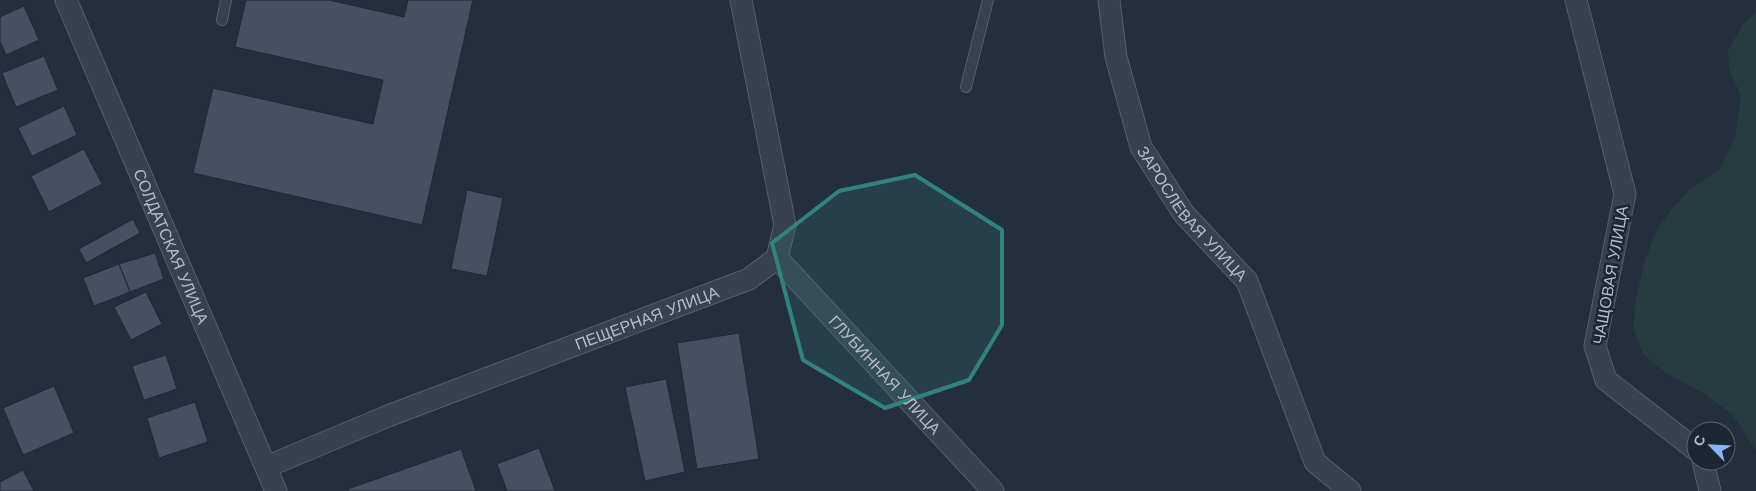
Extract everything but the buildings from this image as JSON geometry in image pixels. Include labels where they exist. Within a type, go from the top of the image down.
[{"type":"street","name":"СОЛДАТСКАЯ УЛИЦА","points":[[66,0],[276,491]]},
{"type":"street","points":[[741,0],[785,226],[777,258]]},
{"type":"street","name":"ЗАРОСЛЕВАЯ УЛИЦА","points":[[1109,0],[1116,57],[1141,147],[1184,214],[1247,281],[1315,462],[1350,491]]},
{"type":"street","name":"ЧАЩОВАЯ УЛИЦА","points":[[1572,1],[1625,194],[1595,346],[1606,380],[1686,442]]},
{"type":"street","name":"ПЕЩЕРНАЯ УЛИЦА","points":[[266,467],[398,413],[749,279],[777,258]]},
{"type":"street","name":"ГЛУБИННАЯ УЛИЦА","points":[[777,258],[993,491]]},
{"type":"street","points":[[1705,471],[1710,491]]},
{"type":"lane","points":[[222,20],[226,0]]},
{"type":"lane","points":[[966,87],[988,0]]},
{"type":"highlighted area","points":[[915,175],[1002,230],[1002,325],[969,380],[885,408],[803,360],[772,243],[839,191]]},
{"type":"green space","points":[[1756,12],[1756,451],[1733,415],[1705,394],[1666,373],[1643,354],[1633,328],[1636,299],[1645,260],[1659,225],[1689,190],[1719,170],[1735,138],[1741,96],[1729,68],[1728,50],[1744,23]]}]
